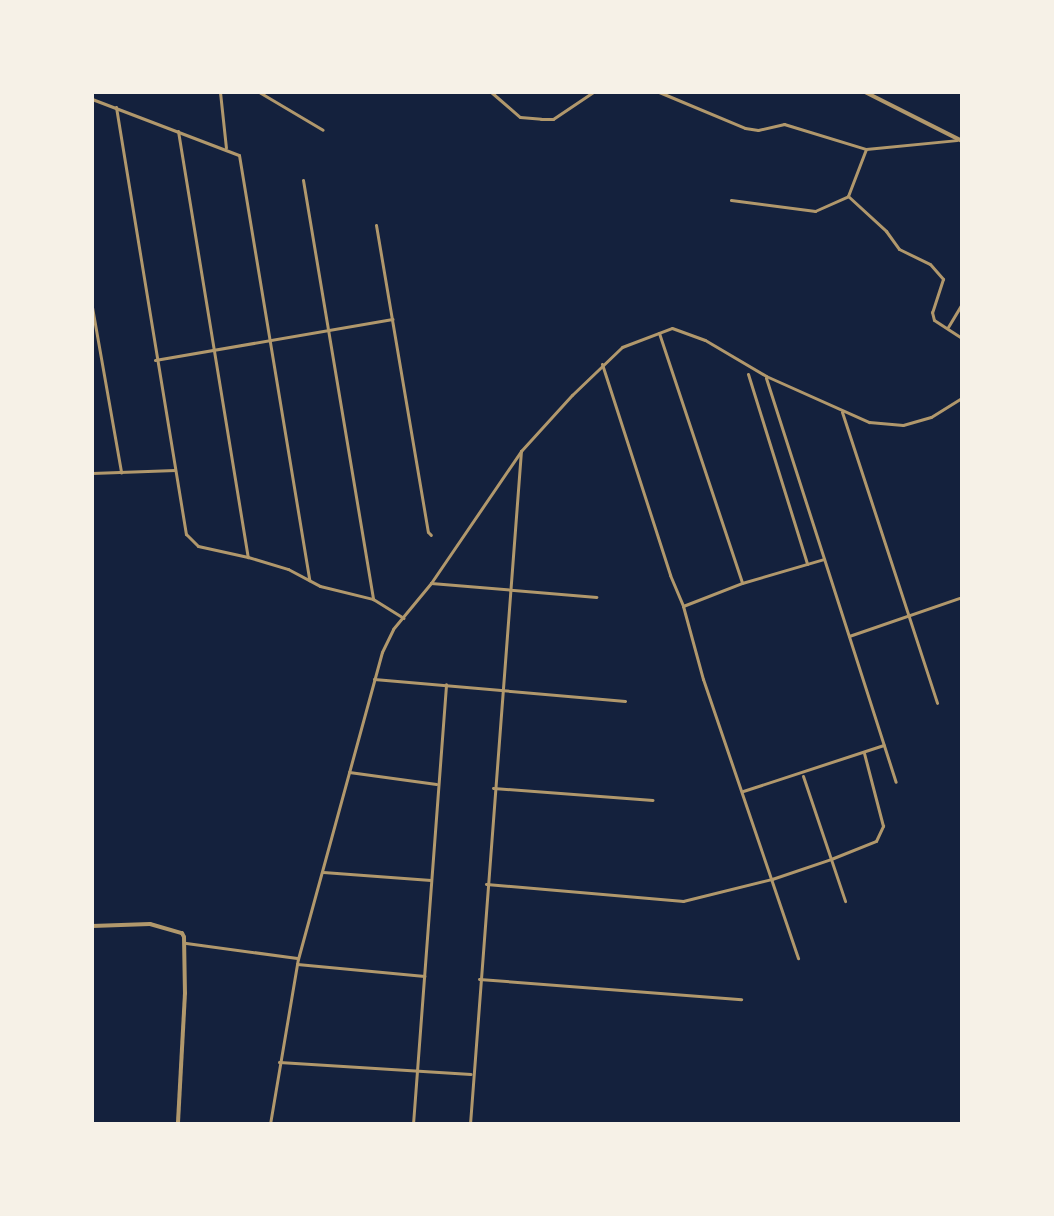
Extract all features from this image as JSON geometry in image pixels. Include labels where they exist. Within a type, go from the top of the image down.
[{"type":"street","points":[[220,92],[226,149]]},
{"type":"street","points":[[259,92],[323,130]]},
{"type":"street","points":[[491,92],[520,117],[553,119],[593,92]]},
{"type":"street","points":[[659,92],[745,128],[758,130],[784,124],[866,149],[960,140]]},
{"type":"street","points":[[865,92],[960,140]]},
{"type":"street","points":[[92,99],[239,155],[310,580]]},
{"type":"street","points":[[116,107],[155,360],[186,534],[191,542],[248,557],[373,599],[405,619]]},
{"type":"street","points":[[178,131],[248,557]]},
{"type":"street","points":[[731,200],[815,211],[848,196],[866,149]]},
{"type":"street","points":[[303,180],[373,599]]},
{"type":"street","points":[[848,196],[886,231],[899,249],[930,264],[943,279],[932,312],[934,320],[962,338]]},
{"type":"street","points":[[376,225],[428,532],[431,535]]},
{"type":"street","points":[[948,327],[962,304]]},
{"type":"street","points":[[92,307],[121,472]]},
{"type":"street","points":[[155,360],[392,319]]},
{"type":"street","points":[[270,1124],[297,961],[315,885],[323,872],[374,679],[393,629],[405,619],[431,583],[521,451],[602,364],[622,347],[672,328],[705,340],[766,376],[869,422],[903,425],[931,417],[962,398]]},
{"type":"street","points":[[659,333],[742,583]]},
{"type":"street","points":[[602,364],[670,575],[683,606],[703,679],[798,958]]},
{"type":"street","points":[[748,374],[807,564]]},
{"type":"street","points":[[766,376],[896,782]]},
{"type":"street","points":[[842,412],[937,703]]},
{"type":"street","points":[[470,1124],[493,788],[521,451]]},
{"type":"street","points":[[92,473],[175,470]]},
{"type":"street","points":[[683,606],[742,583],[824,559]]},
{"type":"street","points":[[431,583],[596,597]]},
{"type":"street","points":[[849,636],[962,597]]},
{"type":"street","points":[[374,679],[625,701]]},
{"type":"street","points":[[413,1124],[446,684]]},
{"type":"street","points":[[743,791],[803,775],[884,745]]},
{"type":"street","points":[[486,884],[683,901],[772,879],[831,859],[876,841],[883,826],[864,753]]},
{"type":"street","points":[[349,772],[437,784]]},
{"type":"street","points":[[803,775],[845,901]]},
{"type":"street","points":[[493,788],[653,800]]},
{"type":"street","points":[[323,872],[431,880]]},
{"type":"street","points":[[92,926],[150,924],[182,933],[186,943],[178,1124]]},
{"type":"street","points":[[186,943],[297,961],[424,976]]},
{"type":"street","points":[[479,979],[741,999]]},
{"type":"street","points":[[279,1062],[472,1074]]}]
